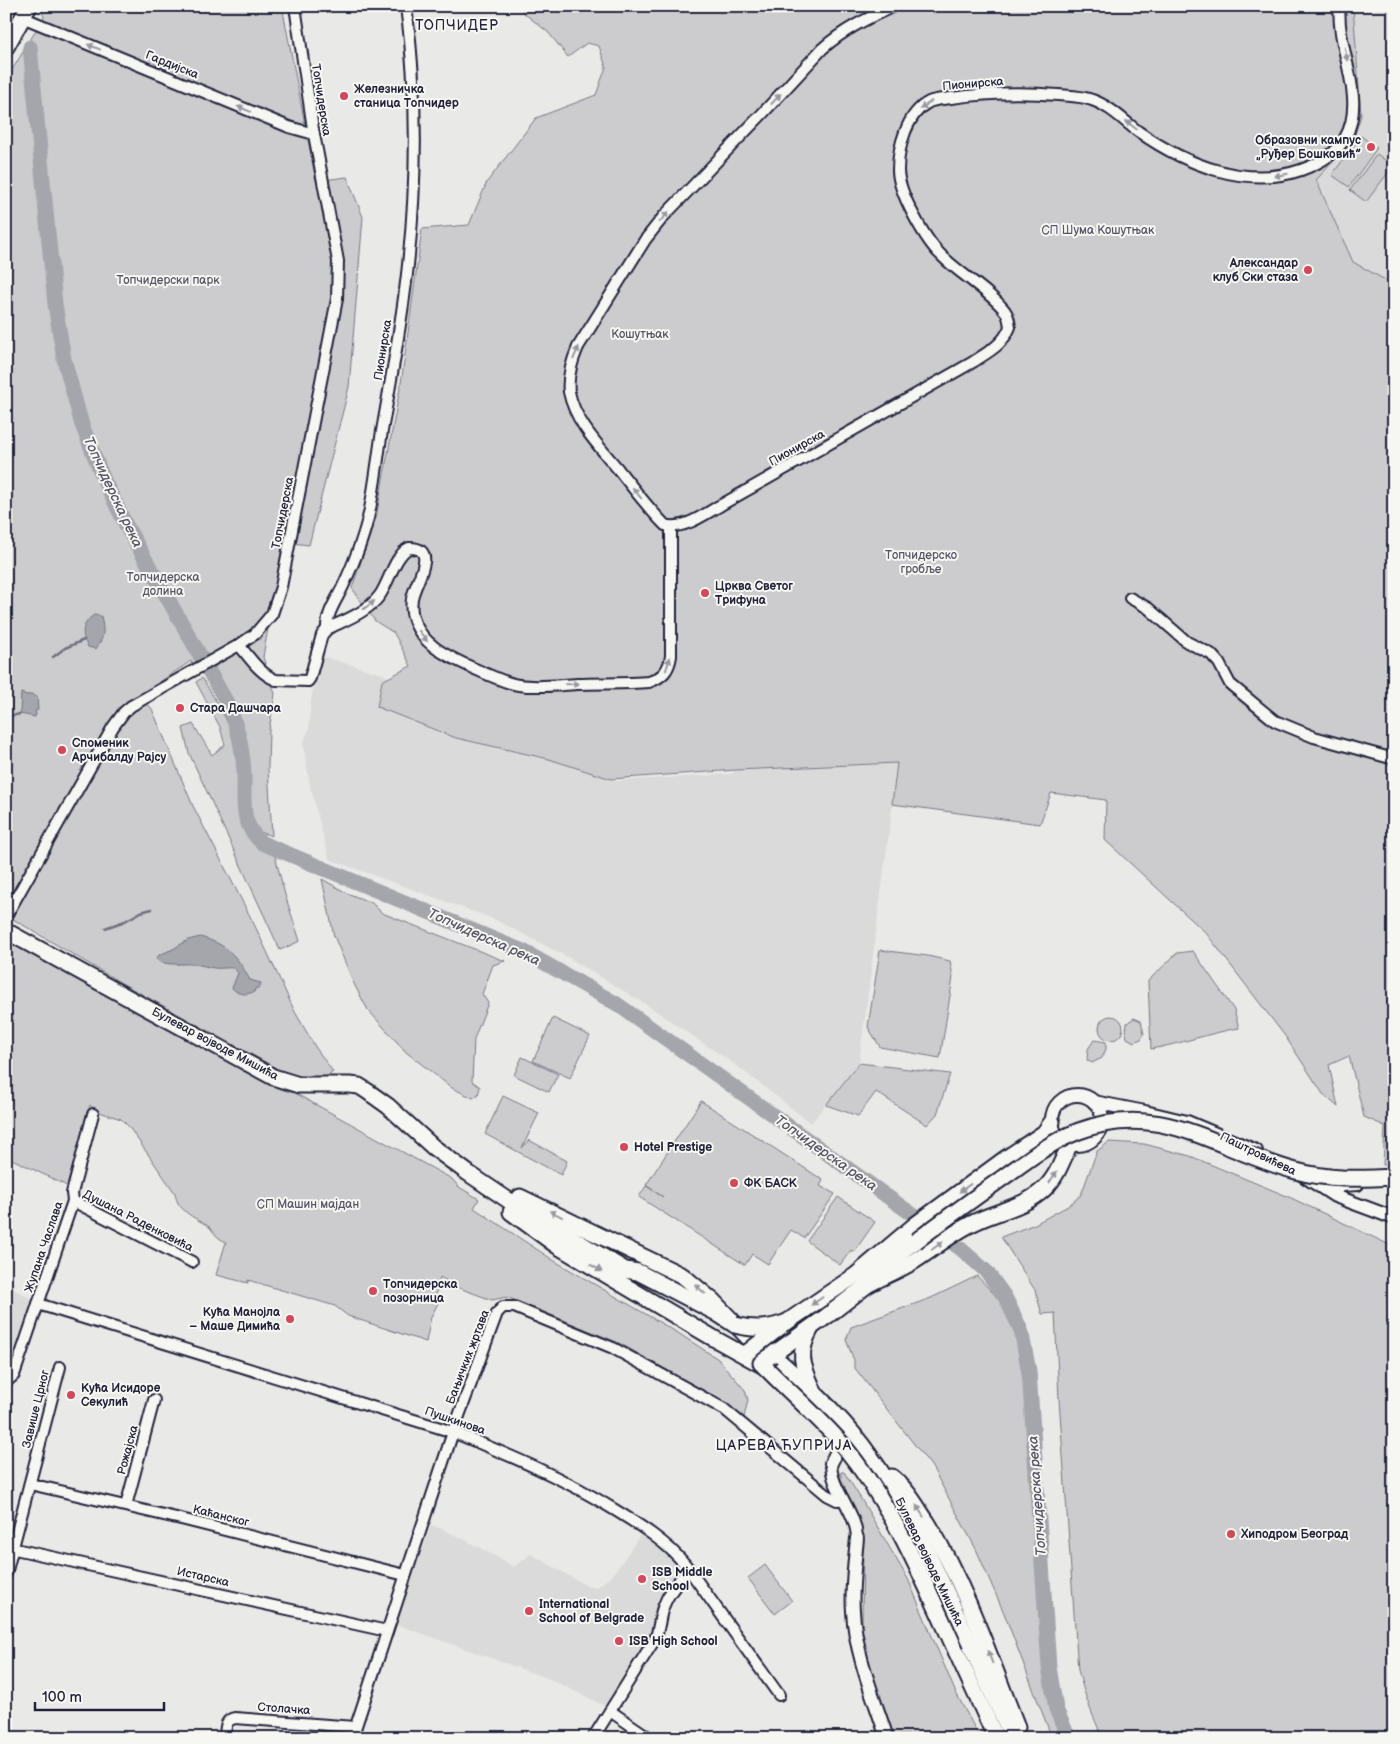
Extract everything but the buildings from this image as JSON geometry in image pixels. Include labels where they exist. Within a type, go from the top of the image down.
[{"type":"main road","points":[[6,47],[26,12]]},
{"type":"main road","name":"Булевар војводе Мишића","points":[[6,931],[273,1077],[291,1083],[306,1085],[359,1086],[381,1100],[433,1147],[488,1186],[529,1213],[625,1270],[633,1280],[753,1347]]},
{"type":"main road","points":[[753,1347],[787,1322],[861,1280],[1050,1145],[1077,1132],[1106,1123],[1144,1121],[1170,1125],[1193,1132],[1275,1165],[1311,1175],[1350,1178],[1394,1177]]},
{"type":"main road","points":[[766,1359],[811,1328],[916,1225],[1005,1159],[1044,1133],[1052,1122]]},
{"type":"main road","points":[[861,1280],[913,1262],[976,1221],[1026,1201],[1044,1189],[1053,1178],[1070,1143]]},
{"type":"main road","points":[[488,1186],[514,1214],[556,1245],[741,1354],[781,1375]]},
{"type":"main road","points":[[488,1186],[504,1190],[683,1276],[714,1301],[751,1339],[781,1375],[810,1402],[851,1448],[883,1489],[913,1537],[935,1581],[1006,1738]]},
{"type":"main road","name":"Булевар војводе Мишића","points":[[625,1270],[638,1272],[705,1306],[735,1325],[832,1432],[881,1498],[916,1563],[996,1738]]},
{"type":"main road","points":[[735,1325],[764,1329],[787,1322]]},
{"type":"main road","points":[[811,1328],[803,1346],[802,1359],[814,1392]]},
{"type":"main road","name":"Булевар војводе Мишића","points":[[766,1359],[814,1392],[844,1424],[876,1463],[899,1498],[925,1548],[1012,1738]]},
{"type":"main road","points":[[876,1463],[906,1490],[946,1554],[972,1612],[1022,1738]]},
{"type":"street","name":"Топчидерска","points":[[6,916],[118,718],[131,706],[255,634],[272,614],[281,587],[337,299],[338,261],[314,134],[295,6]]},
{"type":"street","name":"Пионирска","points":[[239,645],[261,670],[272,678],[306,682],[310,678],[322,634],[327,629],[327,619],[351,569],[366,527],[395,361],[407,275],[414,182],[414,107],[410,33],[406,6]]},
{"type":"street","points":[[327,629],[356,614],[376,600],[386,586],[401,555],[406,549],[415,548],[424,554],[425,563],[412,597],[413,618],[422,635],[437,650],[493,677],[519,685],[649,682],[667,671],[671,656],[671,527],[665,525],[640,497],[580,419],[571,398],[568,383],[575,354],[594,320],[645,240],[664,216],[822,49],[861,22],[894,6]]},
{"type":"street","name":"Пионирска","points":[[671,527],[679,526],[704,514],[830,444],[973,362],[1004,340],[1010,327],[1006,312],[938,252],[917,221],[900,184],[899,162],[906,131],[916,114],[928,102],[956,97],[1021,93],[1084,97],[1106,107],[1138,131],[1177,156],[1210,169],[1252,177],[1272,177],[1291,173],[1318,163],[1328,157],[1345,139],[1350,128],[1352,90],[1340,26],[1340,6]]},
{"type":"street","name":"Гардијска","points":[[26,12],[289,127],[314,134]]},
{"type":"street","points":[[1130,598],[1148,608],[1187,642],[1211,654],[1219,663],[1230,684],[1275,721],[1314,736],[1394,759]]},
{"type":"street","points":[[1080,1095],[1094,1102],[1100,1113],[1100,1126],[1097,1134],[1091,1140],[1082,1144],[1070,1143],[1057,1134],[1052,1122],[1054,1109],[1059,1102],[1066,1097],[1080,1095]]},
{"type":"street","name":"Паштровићева","points":[[1094,1102],[1186,1122],[1232,1140],[1294,1169],[1328,1192],[1348,1202],[1394,1218]]},
{"type":"street","name":"Паштровићева","points":[[1100,1126],[1117,1114],[1145,1112]]},
{"type":"street","name":"Жупана Часлава","points":[[6,1382],[14,1375],[73,1201],[72,1193],[93,1114]]},
{"type":"street","points":[[1328,1192],[1343,1186],[1394,1183]]},
{"type":"street","name":"Душана Раденковића","points":[[73,1201],[192,1262]]},
{"type":"street","name":"Пушкинова","points":[[38,1304],[453,1432],[541,1469],[604,1503],[662,1541],[689,1569],[779,1695]]},
{"type":"street","name":"Бањичких жртава","points":[[352,1738],[453,1432],[497,1313],[503,1307],[514,1307],[613,1348],[724,1409],[827,1495],[837,1500],[843,1498]]},
{"type":"street","name":"Завише Црног","points":[[6,1574],[10,1547],[30,1484],[60,1367]]},
{"type":"street","name":"Рожајска","points":[[126,1506],[154,1400]]},
{"type":"street","points":[[851,1448],[836,1452],[831,1463],[833,1476],[856,1525],[857,1538],[852,1609],[858,1643],[887,1738]]},
{"type":"street","name":"Каћанског","points":[[30,1484],[405,1575]]},
{"type":"street","name":"Истарска","points":[[10,1547],[387,1631]]},
{"type":"street","points":[[593,1738],[655,1639],[663,1606],[669,1594],[689,1569]]},
{"type":"street","points":[[610,1711],[650,1738]]},
{"type":"street","name":"Столачка","points":[[225,1738],[226,1724],[230,1719],[235,1718],[356,1727]]},
{"type":"shaded area","name":"Образовни кампус „Руђер Бошковић”","points":[[1353,6],[1394,6],[1394,285],[1353,263],[1316,180],[1353,141],[1361,115]]},
{"type":"shaded area","points":[[94,615],[101,616],[103,630],[101,640],[96,649],[88,647],[83,633],[85,625]]},
{"type":"shaded area","points":[[321,656],[379,673],[429,694],[552,735],[614,781],[732,774],[736,770],[898,763],[859,1063],[811,1123],[737,1066],[647,1005],[571,959],[496,920],[329,859],[310,785],[303,744],[309,729],[311,700]]},
{"type":"shaded area","points":[[21,693],[32,694],[37,697],[38,710],[35,711],[35,717],[20,714]]},
{"type":"shaded area","points":[[200,937],[217,943],[230,952],[250,980],[261,983],[260,987],[255,989],[254,992],[247,994],[239,993],[232,988],[238,973],[234,968],[214,968],[195,964],[170,964],[156,959],[159,955],[188,940]]},
{"type":"shaded area","points":[[6,1285],[33,1300],[6,1372]]},
{"type":"shaded area","points":[[6,1407],[10,1429],[14,1492],[14,1514],[11,1531],[6,1531]]},
{"type":"shaded area","name":"International School of Belgrade","points":[[431,1525],[479,1547],[514,1567],[531,1554],[589,1587],[596,1587],[612,1576],[641,1534],[680,1566],[662,1599],[650,1636],[605,1706],[550,1679],[395,1624]]},
{"type":"green space","name":"Топчидерски парк","points":[[40,6],[282,6],[316,181],[347,177],[363,217],[349,387],[309,545],[283,542],[263,657],[275,694],[269,730],[268,768],[272,836],[254,830],[248,812],[247,754],[233,708],[214,669],[222,655],[194,670],[191,661],[140,695],[152,709],[193,806],[255,926],[295,1012],[316,1048],[333,1072],[321,1078],[306,1078],[278,1069],[118,981],[6,915],[6,80],[44,17]]},
{"type":"green space","name":"Кошутњак","points":[[518,6],[1353,6],[1361,115],[1353,141],[1316,180],[1353,262],[1394,285],[1394,1165],[1383,1165],[1385,1126],[1364,1117],[1349,1056],[1329,1065],[1338,1107],[1323,1094],[1285,1036],[1206,933],[1105,840],[1106,800],[1051,793],[1040,824],[892,804],[897,763],[736,770],[611,779],[549,759],[456,738],[377,707],[382,681],[411,666],[394,633],[375,621],[352,588],[376,518],[402,377],[422,229],[469,225],[487,182],[536,118],[596,95],[606,67],[599,46],[587,43],[568,57],[548,32]]},
{"type":"green space","points":[[1361,136],[1377,148],[1349,187],[1332,175]]},
{"type":"green space","points":[[1377,154],[1393,166],[1366,202],[1350,190]]},
{"type":"green space","points":[[202,678],[225,718],[236,743],[240,768],[240,807],[246,831],[254,842],[274,852],[300,941],[280,950],[189,753],[183,728],[193,724],[212,755],[225,745],[220,727],[196,682]]},
{"type":"green space","points":[[322,879],[347,893],[372,903],[382,913],[505,961],[493,965],[482,994],[488,1003],[474,1039],[472,1081],[480,1087],[478,1095],[473,1098],[452,1088],[406,1052],[368,1010],[355,986],[334,936]]},
{"type":"green space","name":"СП Машин мајдан","points":[[6,938],[69,970],[452,1179],[459,1187],[479,1199],[474,1208],[553,1260],[678,1333],[718,1359],[745,1390],[748,1400],[743,1422],[708,1393],[619,1343],[507,1297],[492,1300],[459,1288],[440,1277],[436,1295],[438,1303],[431,1317],[426,1342],[348,1316],[335,1306],[248,1280],[248,1283],[216,1275],[226,1242],[218,1237],[208,1226],[183,1209],[176,1199],[175,1193],[129,1127],[121,1119],[96,1111],[90,1105],[67,1186],[6,1156]]},
{"type":"green space","points":[[880,950],[928,956],[950,961],[953,977],[940,1058],[880,1047],[868,1027]]},
{"type":"green space","points":[[1193,951],[1234,1010],[1239,1028],[1151,1049],[1148,981],[1177,953]]},
{"type":"green space","points":[[1111,1016],[1116,1017],[1122,1023],[1122,1033],[1116,1039],[1111,1040],[1106,1039],[1100,1033],[1099,1028],[1100,1023],[1106,1017]]},
{"type":"green space","points":[[553,1018],[590,1036],[570,1078],[533,1061]]},
{"type":"green space","points":[[1134,1018],[1141,1021],[1144,1034],[1141,1039],[1134,1042],[1127,1038],[1126,1033],[1127,1023]]},
{"type":"green space","points":[[1094,1040],[1106,1042],[1106,1049],[1102,1058],[1092,1063],[1087,1060],[1088,1049]]},
{"type":"green space","points":[[522,1057],[558,1074],[549,1092],[514,1075]]},
{"type":"green space","points":[[859,1063],[950,1074],[937,1114],[927,1125],[876,1092],[858,1116],[826,1105]]},
{"type":"green space","points":[[503,1096],[539,1113],[522,1148],[529,1140],[567,1161],[561,1175],[485,1134]]},
{"type":"green space","name":"ФК БАСК","points":[[701,1101],[823,1180],[820,1186],[835,1194],[804,1238],[791,1230],[768,1264],[752,1254],[745,1265],[639,1197],[646,1186],[663,1197],[646,1185]]},
{"type":"green space","name":"Хиподром Београд","points":[[1109,1142],[1144,1144],[1190,1156],[1289,1197],[1394,1247],[1394,1738],[1103,1738],[1099,1730],[1078,1670],[1059,1399],[1055,1313],[1042,1314],[1035,1290],[1001,1237],[1035,1224],[1068,1206],[1081,1195],[1097,1151]]},
{"type":"green space","points":[[838,1197],[875,1222],[854,1252],[851,1250],[840,1265],[807,1241]]},
{"type":"green space","points":[[977,1276],[1012,1313],[1027,1403],[1035,1536],[1048,1694],[1052,1710],[1064,1738],[1052,1738],[1004,1613],[976,1549],[932,1467],[854,1367],[854,1360],[846,1340],[851,1327],[931,1298]]},
{"type":"green space","points":[[841,1472],[844,1472],[861,1499],[908,1579],[955,1691],[980,1738],[939,1738],[934,1734],[890,1735],[867,1655],[862,1629],[863,1539],[841,1479]]},
{"type":"green space","points":[[765,1565],[792,1601],[775,1614],[748,1578]]},
{"type":"waterway","name":"Топчидерска река","points":[[30,47],[55,304],[64,359],[82,425],[104,480],[127,527],[230,708],[241,750],[244,772],[244,804],[246,820],[250,828],[262,843],[525,952],[617,1004],[961,1249],[987,1272],[1005,1297],[1021,1330],[1029,1371],[1049,1667],[1056,1709],[1069,1738]]},
{"type":"waterway","points":[[53,657],[65,648],[84,640]]},
{"type":"waterway","points":[[6,717],[20,714]]},
{"type":"waterway","points":[[105,928],[152,909]]},
{"type":"place","name":"Железничка станица Топчидер","points":[[344,96]]},
{"type":"place","name":"Образовни кампус „Руђер Бошковић”","points":[[1371,147]]},
{"type":"place","name":"Александар клуб Ски стаза","points":[[1308,270]]},
{"type":"place","name":"Црква Светог Трифуна","points":[[705,593]]},
{"type":"place","name":"Стара Дашчара","points":[[180,708]]},
{"type":"place","name":"Споменик Арчибалду Рајсу","points":[[62,750]]},
{"type":"place","name":"Hotel Prestige","points":[[624,1147]]},
{"type":"place","name":"ФК БАСК","points":[[734,1183]]},
{"type":"place","name":"Топчидерска позорница","points":[[373,1291]]},
{"type":"place","name":"Кућа Манојла – Маше Димића","points":[[290,1319]]},
{"type":"place","name":"Кућа Исидоре Секулић","points":[[71,1395]]},
{"type":"place","name":"Хиподром Београд","points":[[1231,1534]]},
{"type":"place","name":"ISB Middle School","points":[[642,1579]]},
{"type":"place","name":"International School of Belgrade","points":[[529,1611]]},
{"type":"place","name":"ISB High School","points":[[619,1641]]},
{"type":"district","name":"ТОПЧИДЕР","points":[[457,25]]},
{"type":"district","name":"ЦАРЕВА ЋУПРИЈА","points":[[784,1445]]},
{"type":"park label","name":"СП Шума Кошутњак","points":[[1098,230]]},
{"type":"park label","name":"Топчидерско гробље","points":[[921,562]]},
{"type":"park label","name":"Топчидерска долина","points":[[163,584]]}]
